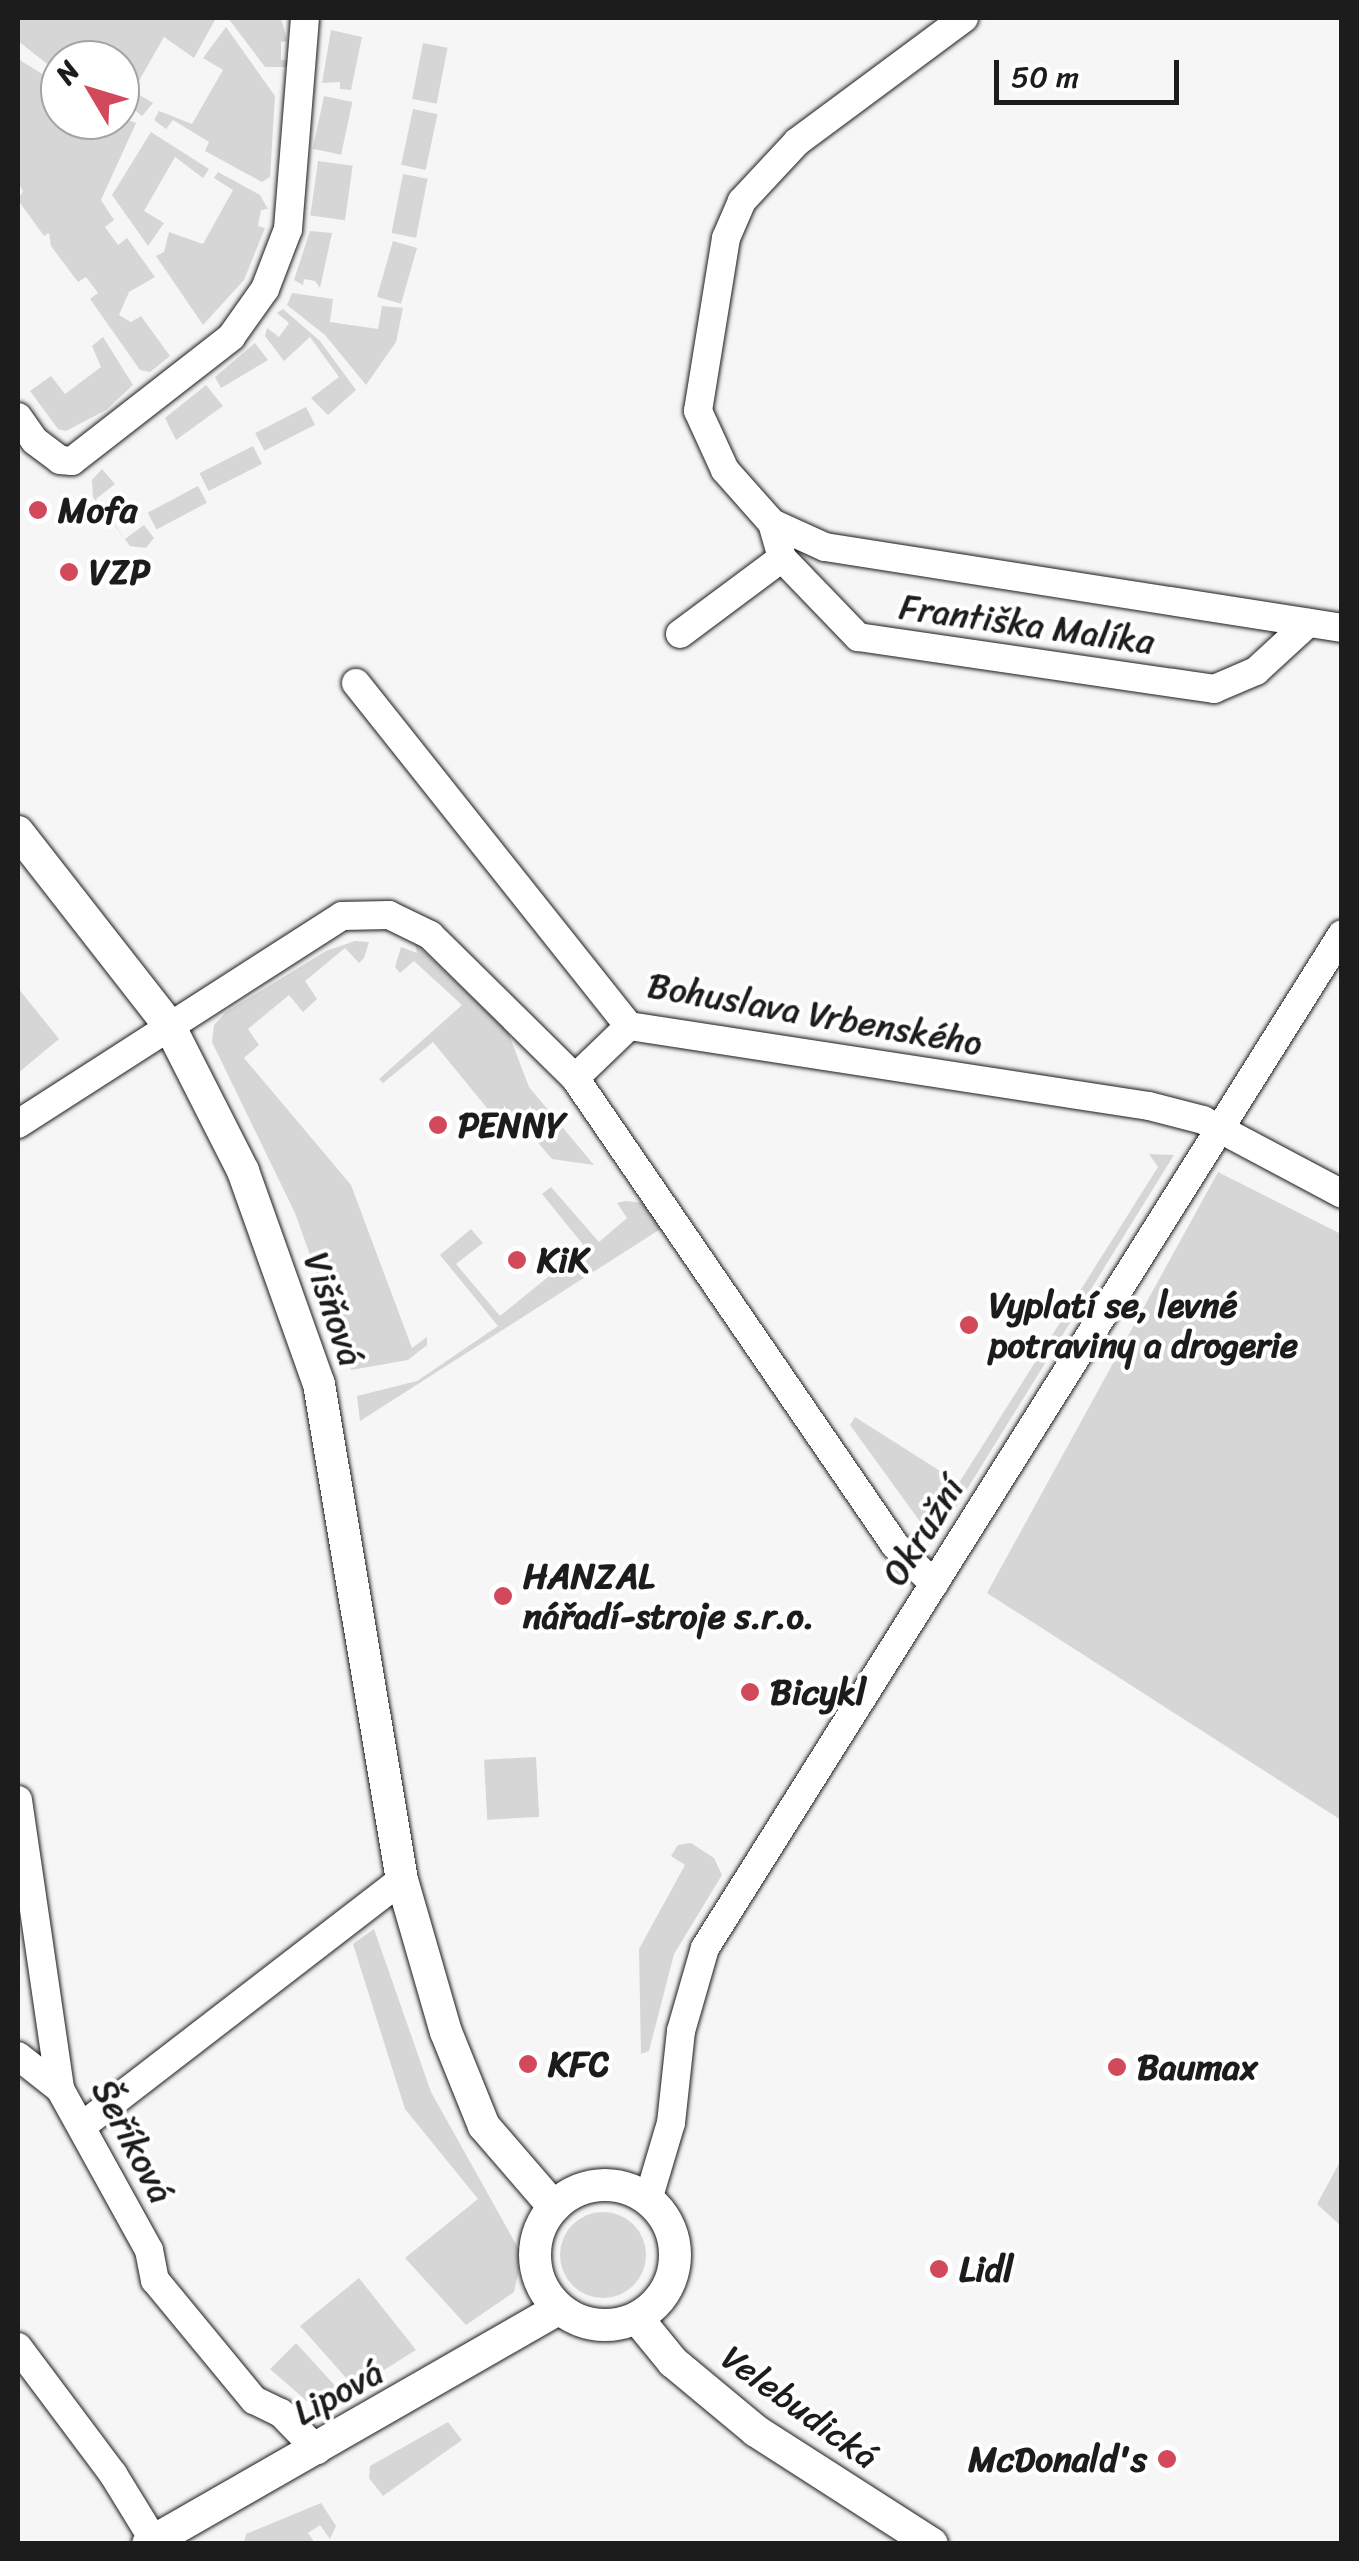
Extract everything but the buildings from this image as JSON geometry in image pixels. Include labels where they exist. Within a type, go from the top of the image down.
[{"type":"street","points":[[18,416],[60,460],[72,461],[221,344],[266,289],[288,229],[305,18]]},
{"type":"street","name":"Františka Malíka","points":[[964,18],[774,161],[752,184],[726,238],[698,411],[725,470],[772,522],[825,547],[1342,628]]},
{"type":"street","name":"Františka Malíka","points":[[772,522],[782,558],[858,638],[1214,690],[1256,672],[1308,623]]},
{"type":"street","points":[[680,634],[782,558]]},
{"type":"street","name":"Bohuslava Vrbenského","points":[[356,682],[630,1026],[1149,1106],[1220,1129],[1342,1194]]},
{"type":"street","name":"Višňová","points":[[18,832],[168,1025],[243,1171],[319,1384],[402,1880],[446,2032],[484,2126],[554,2207]]},
{"type":"street","points":[[18,1124],[342,916],[390,915],[430,935],[575,1078],[895,1545],[934,1584]]},
{"type":"street","name":"Okružní","points":[[648,2200],[671,2123],[681,2031],[705,1948],[1342,934]]},
{"type":"street","points":[[575,1078],[630,1026]]},
{"type":"street","name":"Šeříková","points":[[18,1800],[60,2089],[149,2250],[155,2280],[254,2400],[281,2413],[317,2450]]},
{"type":"street","points":[[82,2126],[402,1880]]},
{"type":"street","points":[[18,2056],[60,2089]]},
{"type":"street","points":[[589,2186],[630,2189],[648,2200],[663,2216],[675,2256],[660,2299],[638,2318],[600,2326],[560,2310],[544,2292],[535,2259],[540,2226],[554,2207],[589,2186]]},
{"type":"street","name":"Lipová","points":[[18,2347],[113,2474],[151,2542],[560,2310]]},
{"type":"street","name":"Velebudická","points":[[638,2318],[673,2362],[756,2431],[932,2544]]},
{"type":"shaded area","points":[[18,18],[216,18],[194,58],[164,37],[140,79],[140,40],[40,40],[40,58],[18,41]]},
{"type":"shaded area","points":[[228,18],[281,18],[287,41],[281,42],[281,60],[289,60],[288,67],[265,67]]},
{"type":"shaded area","points":[[226,27],[275,96],[270,177],[262,182],[205,151],[209,142],[173,120],[166,129],[154,120],[159,111],[192,124],[223,70],[203,58]]},
{"type":"shaded area","points":[[331,30],[362,37],[351,90],[340,89],[340,82],[322,83]]},
{"type":"shaded area","points":[[423,43],[448,48],[437,104],[412,99]]},
{"type":"shaded area","points":[[18,59],[40,73],[40,140],[128,140],[101,200],[114,220],[105,227],[118,245],[127,238],[155,277],[129,292],[119,315],[131,322],[141,316],[170,356],[150,372],[140,370],[90,299],[98,293],[86,277],[78,282],[51,246],[49,233],[44,236],[18,200],[23,191],[18,183]]},
{"type":"shaded area","points":[[140,95],[153,103],[140,114]]},
{"type":"shaded area","points":[[324,96],[352,102],[341,155],[313,149]]},
{"type":"shaded area","points":[[413,109],[437,114],[426,170],[401,165]]},
{"type":"shaded area","points":[[151,132],[209,169],[203,178],[175,157],[144,211],[164,223],[148,246],[112,195]]},
{"type":"shaded area","points":[[318,161],[353,166],[345,220],[310,215]]},
{"type":"shaded area","points":[[218,172],[260,195],[268,209],[261,210],[258,226],[265,228],[244,280],[203,325],[156,256],[164,252],[169,232],[203,244],[233,190],[214,178]]},
{"type":"shaded area","points":[[403,174],[428,179],[416,238],[392,233]]},
{"type":"shaded area","points":[[310,231],[332,233],[320,288],[315,281],[304,279],[303,285],[294,280]]},
{"type":"shaded area","points":[[393,241],[417,248],[401,304],[377,297]]},
{"type":"shaded area","points":[[292,293],[333,299],[330,322],[378,329],[382,306],[403,308],[396,342],[366,385],[325,335],[287,305]]},
{"type":"shaded area","points":[[283,309],[320,341],[356,390],[328,415],[311,398],[339,377],[310,337],[284,361],[265,336],[267,328],[279,337],[289,323],[277,313]]},
{"type":"shaded area","points":[[103,337],[133,385],[106,410],[66,431],[58,429],[30,391],[51,376],[65,394],[101,367],[92,346]]},
{"type":"shaded area","points":[[255,343],[268,360],[221,388],[215,377]]},
{"type":"shaded area","points":[[206,385],[223,406],[176,440],[165,418]]},
{"type":"shaded area","points":[[306,407],[315,425],[264,451],[255,433]]},
{"type":"shaded area","points":[[253,446],[262,464],[209,491],[200,473]]},
{"type":"shaded area","points":[[102,469],[115,484],[96,499],[125,539],[144,525],[154,538],[146,548],[130,546],[93,497],[92,480]]},
{"type":"shaded area","points":[[198,486],[207,503],[157,530],[148,513]]},
{"type":"shaded area","points":[[355,941],[369,942],[364,958],[359,963],[345,948],[305,981],[317,999],[303,1012],[289,995],[248,1029],[259,1045],[244,1058],[351,1185],[412,1348],[427,1337],[427,1345],[408,1360],[351,1370],[295,1213],[212,1042],[214,1025],[226,1012],[326,951]]},
{"type":"shaded area","points":[[415,943],[508,1032],[529,1087],[594,1165],[552,1159],[509,1109],[496,1119],[433,1042],[383,1083],[379,1079],[462,1005],[414,961],[400,973],[395,967],[401,947],[417,953]]},
{"type":"shaded area","points":[[18,988],[59,1039],[18,1073]]},
{"type":"shaded area","points":[[1149,1154],[1174,1155],[948,1520],[921,1523],[850,1425],[855,1417],[959,1483],[1158,1167]]},
{"type":"shaded area","points":[[1218,1172],[1341,1234],[1341,1820],[987,1593]]},
{"type":"shaded area","points":[[551,1187],[599,1242],[627,1218],[617,1203],[625,1201],[645,1203],[662,1228],[360,1421],[357,1396],[417,1381],[498,1326],[440,1255],[471,1229],[483,1243],[456,1264],[500,1316],[585,1247],[542,1194]]},
{"type":"shaded area","points":[[536,1757],[539,1817],[487,1820],[484,1760]]},
{"type":"shaded area","points":[[691,1843],[714,1858],[722,1875],[674,1954],[649,2051],[641,2054],[639,1949],[685,1865],[671,1856],[678,1845]]},
{"type":"shaded area","points":[[374,1929],[431,2092],[522,2255],[514,2292],[466,2325],[405,2258],[478,2199],[405,2109],[353,1944]]},
{"type":"shaded area","points":[[1341,2160],[1341,2226],[1317,2204]]},
{"type":"shaded area","points":[[603,2212],[627,2219],[639,2231],[646,2255],[639,2279],[627,2291],[603,2298],[579,2291],[567,2279],[560,2255],[567,2231],[579,2219]]},
{"type":"shaded area","points":[[359,2278],[416,2350],[355,2388],[300,2326]]},
{"type":"shaded area","points":[[296,2343],[339,2390],[338,2397],[316,2409],[270,2369]]},
{"type":"shaded area","points":[[448,2422],[462,2440],[383,2496],[369,2478],[370,2466]]},
{"type":"shaded area","points":[[321,2503],[336,2526],[330,2539],[320,2525],[308,2533],[315,2543],[244,2543],[246,2534]]},
{"type":"place","name":"Mofa","points":[[38,510]]},
{"type":"place","name":"VZP","points":[[69,572]]},
{"type":"place","name":"PENNY","points":[[438,1125]]},
{"type":"place","name":"KiK","points":[[517,1260]]},
{"type":"place","name":"Vyplatí se, levné potraviny a drogerie","points":[[969,1325]]},
{"type":"place","name":"HANZAL nářadí-stroje s.r.o.","points":[[503,1596]]},
{"type":"place","name":"Bicykl","points":[[750,1692]]},
{"type":"place","name":"KFC","points":[[528,2064]]},
{"type":"place","name":"Baumax","points":[[1117,2067]]},
{"type":"place","name":"Lidl","points":[[939,2269]]},
{"type":"place","name":"McDonald's","points":[[1167,2459]]}]
